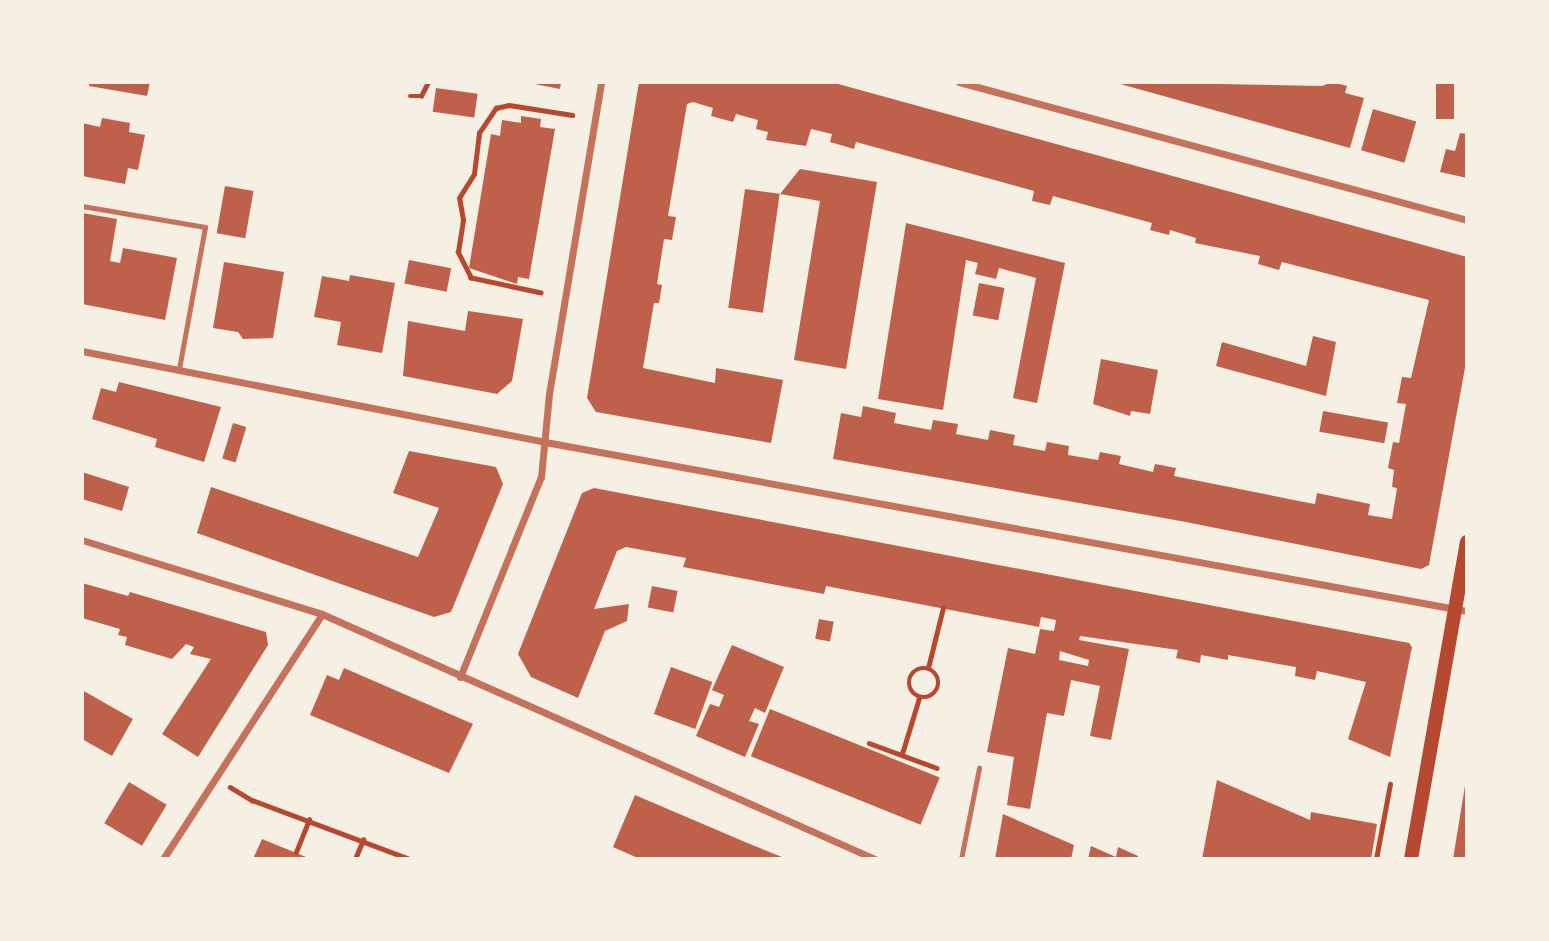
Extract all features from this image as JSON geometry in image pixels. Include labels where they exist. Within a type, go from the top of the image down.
[{"type":"main road","points":[[1411,859],[1460,609],[1460,577],[1467,542]]},
{"type":"street","points":[[460,677],[541,477],[601,82]]},
{"type":"street","points":[[959,82],[1467,220]]},
{"type":"street","points":[[82,351],[545,442],[1460,609]]},
{"type":"street","points":[[82,540],[321,614],[875,859]]},
{"type":"street","points":[[163,859],[321,614]]},
{"type":"lane","points":[[82,205],[205,227],[179,369]]},
{"type":"lane","points":[[961,859],[979,768]]},
{"type":"path","points":[[410,96],[421,96],[428,82]]},
{"type":"path","points":[[541,293],[471,278],[458,252],[463,220],[459,198],[474,174],[479,133],[496,108],[509,105],[572,115]]},
{"type":"path","points":[[928,668],[943,608]]},
{"type":"path","points":[[928,668],[938,676],[939,688],[931,698],[919,698],[909,691],[908,678],[916,669],[928,668]]},
{"type":"path","points":[[902,754],[919,698]]},
{"type":"path","points":[[869,743],[937,768]]},
{"type":"path","points":[[215,777],[252,800],[309,819],[409,859]]},
{"type":"path","points":[[1376,859],[1390,784]]},
{"type":"path","points":[[296,852],[309,819]]},
{"type":"path","points":[[355,859],[362,840]]},
{"type":"building","points":[[89,82],[150,82],[147,96],[89,86]]},
{"type":"building","points":[[524,82],[561,82],[560,89]]},
{"type":"building","points":[[639,82],[831,82],[1467,257],[1467,357],[1429,565],[1421,569],[1186,522],[833,459],[841,413],[861,417],[863,406],[896,413],[894,423],[931,430],[933,420],[958,424],[956,434],[988,440],[990,430],[1015,435],[1013,445],[1045,451],[1047,442],[1069,446],[1068,455],[1098,460],[1100,452],[1121,456],[1119,464],[1153,472],[1155,464],[1176,468],[1174,476],[1315,504],[1317,493],[1370,504],[1368,515],[1392,519],[1397,488],[1392,487],[1394,470],[1388,468],[1393,442],[1399,443],[1406,404],[1397,403],[1402,377],[1411,378],[1429,300],[1282,262],[1279,270],[1258,264],[1260,256],[1195,243],[1196,238],[1170,230],[1169,235],[1150,230],[1152,223],[1053,196],[1050,205],[1032,201],[1034,191],[856,142],[854,149],[830,142],[832,134],[811,129],[806,146],[766,140],[768,132],[756,129],[758,120],[736,114],[733,122],[711,116],[713,108],[693,102],[687,104],[668,216],[676,217],[672,240],[664,239],[657,284],[662,285],[659,303],[654,303],[643,368],[715,383],[716,368],[783,380],[771,443],[596,412],[587,398]]},
{"type":"building","points":[[1113,82],[1322,86],[1332,82],[1347,86],[1345,93],[1364,98],[1350,148]]},
{"type":"building","points":[[1436,82],[1454,82],[1454,119],[1436,119]]},
{"type":"building","points":[[436,88],[478,94],[474,118],[433,112]]},
{"type":"building","points":[[1373,109],[1416,121],[1404,163],[1361,150]]},
{"type":"building","points":[[521,116],[541,119],[540,127],[555,129],[529,279],[518,277],[517,284],[469,268],[491,134],[500,136],[502,120],[521,123]]},
{"type":"building","points":[[102,118],[130,123],[129,132],[145,135],[138,170],[128,168],[125,184],[82,176],[82,123],[100,127]]},
{"type":"building","points":[[1460,133],[1467,134],[1467,178],[1440,172],[1446,149],[1455,151]]},
{"type":"building","points":[[800,169],[877,182],[846,369],[794,360],[820,201],[780,194]]},
{"type":"building","points":[[225,186],[254,191],[245,238],[217,233]]},
{"type":"building","points":[[745,189],[780,194],[763,313],[728,308]]},
{"type":"building","points":[[82,213],[117,219],[110,261],[120,263],[123,248],[177,258],[165,320],[82,304]]},
{"type":"building","points":[[906,223],[1065,263],[1037,403],[1013,398],[1036,278],[999,268],[996,279],[975,274],[978,263],[966,260],[943,410],[878,399]]},
{"type":"building","points":[[409,260],[451,268],[447,292],[404,284]]},
{"type":"building","points":[[224,262],[284,272],[273,338],[243,339],[238,332],[213,328]]},
{"type":"building","points":[[350,275],[395,283],[382,353],[337,345],[341,322],[314,317],[322,276],[349,281]]},
{"type":"building","points":[[979,283],[1005,288],[998,320],[973,315]]},
{"type":"building","points":[[468,311],[523,319],[512,381],[497,394],[403,376],[408,321],[465,331]]},
{"type":"building","points":[[1313,336],[1336,342],[1326,396],[1216,366],[1222,342],[1306,366]]},
{"type":"building","points":[[1101,359],[1158,370],[1150,414],[1131,411],[1130,416],[1093,404]]},
{"type":"building","points":[[119,382],[221,407],[204,462],[155,447],[157,439],[92,419],[101,388],[116,392]]},
{"type":"building","points":[[1323,411],[1388,422],[1384,443],[1319,432]]},
{"type":"building","points":[[233,423],[246,427],[236,462],[222,458]]},
{"type":"building","points":[[409,451],[496,467],[503,484],[451,612],[434,617],[197,533],[211,487],[418,557],[439,508],[393,493]]},
{"type":"building","points":[[82,472],[129,487],[122,511],[82,499]]},
{"type":"building","points":[[594,488],[1409,643],[1412,647],[1390,757],[1348,739],[1366,682],[1317,671],[1315,680],[1295,676],[1296,667],[1228,655],[1228,660],[1201,655],[1200,663],[1176,658],[1178,650],[1080,636],[1079,640],[1129,649],[1111,740],[1090,736],[1100,686],[1071,680],[1064,716],[1047,713],[1030,809],[1007,805],[1014,757],[987,752],[1008,648],[1035,654],[1040,629],[1054,631],[1056,620],[1041,617],[1039,627],[826,586],[824,594],[683,567],[686,558],[626,547],[617,551],[594,609],[629,604],[627,621],[605,631],[578,698],[531,677],[518,654],[582,493]],"holes":[[[1060,651],[1089,660],[1088,666],[1059,660]]]},
{"type":"building","points":[[82,583],[128,596],[130,592],[266,632],[268,645],[198,757],[162,734],[211,659],[190,654],[194,647],[186,644],[172,659],[125,645],[127,637],[118,635],[120,629],[82,618]]},
{"type":"building","points":[[652,586],[678,591],[673,613],[648,608]]},
{"type":"building","points":[[819,619],[834,622],[830,641],[815,639]]},
{"type":"building","points":[[732,645],[784,667],[765,713],[755,708],[749,721],[759,724],[745,757],[696,736],[710,704],[719,707],[724,695],[712,690]]},
{"type":"building","points":[[671,667],[712,682],[695,729],[654,714]]},
{"type":"building","points":[[344,668],[473,724],[449,773],[310,715],[327,675],[339,680]]},
{"type":"building","points":[[82,690],[133,719],[112,756],[82,739]]},
{"type":"building","points":[[770,709],[940,778],[921,825],[751,756]]},
{"type":"building","points":[[1217,780],[1310,820],[1311,812],[1377,824],[1371,859],[1202,859]]},
{"type":"building","points":[[129,782],[167,805],[142,846],[104,823]]},
{"type":"building","points":[[1465,786],[1467,859],[1453,859]]},
{"type":"building","points":[[635,795],[787,859],[640,859],[613,847]]},
{"type":"building","points":[[1003,814],[1074,845],[1071,859],[995,859]]},
{"type":"building","points":[[262,839],[311,859],[253,859]]},
{"type":"building","points":[[1091,846],[1116,857],[1118,847],[1138,856],[1138,859],[1088,859]]}]
